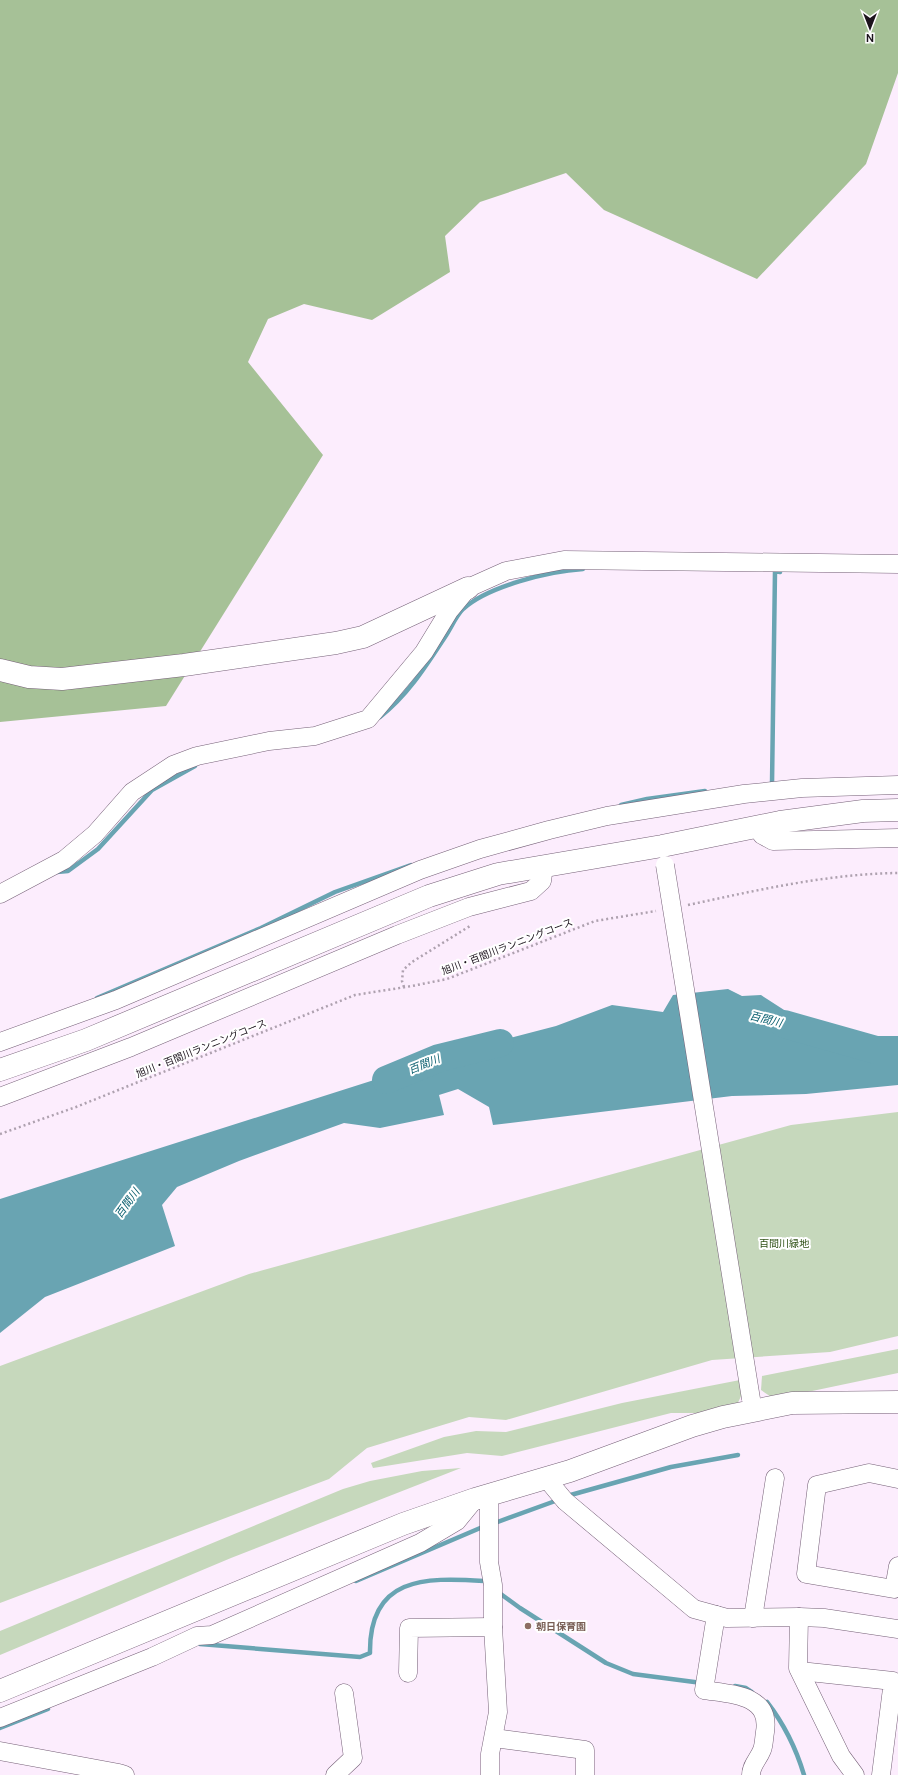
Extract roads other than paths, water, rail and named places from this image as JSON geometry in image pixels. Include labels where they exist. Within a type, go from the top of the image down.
[{"type":"street","points":[[0,670],[29,677],[62,679],[177,666],[336,643],[363,637],[506,571],[564,560],[898,564]]},
{"type":"street","points":[[0,894],[64,860],[96,834],[132,792],[173,765],[196,756],[269,741],[315,736],[368,719],[424,652],[449,611],[468,588]]},
{"type":"street","points":[[0,1042],[116,1000],[420,870],[480,849],[607,816],[744,794],[802,788],[898,785]]},
{"type":"street","points":[[0,1070],[86,1040],[429,896],[498,874],[544,866],[664,856],[757,827],[863,811],[898,810]]},
{"type":"street","points":[[757,827],[762,835],[773,841],[898,838]]},
{"type":"street","points":[[664,856],[752,1405]]},
{"type":"street","points":[[0,1097],[131,1048],[411,930],[469,908],[531,891],[542,881],[544,866]]},
{"type":"street","points":[[0,1690],[403,1524],[482,1497],[546,1478],[752,1405],[898,1402]]},
{"type":"street","points":[[898,1479],[869,1473],[817,1485],[806,1574],[894,1589],[898,1566]]},
{"type":"street","points":[[546,1478],[562,1498],[694,1609],[727,1618],[824,1618],[898,1629]]},
{"type":"street","points":[[753,1618],[775,1478]]},
{"type":"street","points":[[482,1497],[489,1525],[489,1562],[493,1590],[498,1712],[490,1754],[490,1775]]},
{"type":"street","points":[[0,1718],[152,1657],[197,1636],[212,1635],[420,1543],[457,1521],[482,1497]]},
{"type":"street","points":[[716,1615],[704,1690],[733,1694],[755,1702],[764,1714],[766,1721],[762,1750],[751,1768],[750,1775]]},
{"type":"street","points":[[799,1617],[798,1668],[841,1756],[855,1775]]},
{"type":"street","points":[[408,1673],[409,1628],[494,1627]]},
{"type":"street","points":[[800,1671],[893,1681],[881,1775]]},
{"type":"street","points":[[335,1775],[354,1758],[344,1693]]},
{"type":"street","points":[[494,1738],[585,1750],[586,1775]]},
{"type":"street","points":[[0,1751],[125,1775]]},
{"type":"water","points":[[728,989],[742,996],[761,995],[829,1039],[898,1036],[898,1085],[806,1094],[732,1096],[493,1125],[489,1107],[458,1089],[439,1095],[444,1115],[380,1128],[344,1123],[239,1161],[177,1187],[162,1205],[175,1246],[45,1297],[0,1333],[0,1199],[487,1044],[556,1026],[612,1005],[663,1012],[673,995]]},
{"type":"waterway","points":[[380,717],[408,690],[416,680],[463,609],[488,593],[520,581],[537,576],[583,569]]},
{"type":"waterway","points":[[772,784],[775,571],[780,572]]},
{"type":"waterway","points":[[57,872],[68,871],[98,849],[152,790],[195,766]]},
{"type":"waterway","points":[[621,805],[647,799],[705,791]]},
{"type":"waterway","points":[[97,998],[261,928],[335,892],[411,865]]},
{"type":"waterway","name":"百間川","points":[[784,1024],[876,1050],[898,1050]]},
{"type":"waterway","name":"百間川","points":[[386,1080],[439,1058],[500,1043]]},
{"type":"waterway","points":[[567,1496],[671,1467],[738,1455]]},
{"type":"waterway","points":[[492,1524],[558,1500]]},
{"type":"waterway","points":[[356,1581],[485,1526]]},
{"type":"waterway","points":[[200,1644],[360,1657],[370,1653],[372,1628],[379,1609],[390,1596],[404,1587],[421,1582],[441,1580],[484,1581],[487,1584]]},
{"type":"waterway","points":[[498,1592],[520,1608],[606,1663],[633,1674],[702,1683]]},
{"type":"waterway","points":[[735,1686],[746,1688],[752,1692]]},
{"type":"waterway","points":[[767,1702],[789,1737],[804,1775]]},
{"type":"waterway","points":[[0,1728],[48,1709]]},
{"type":"place","name":"朝日保育園","points":[[528,1626]]},
{"type":"park label","name":"百間川緑地","points":[[784,1243]]}]
